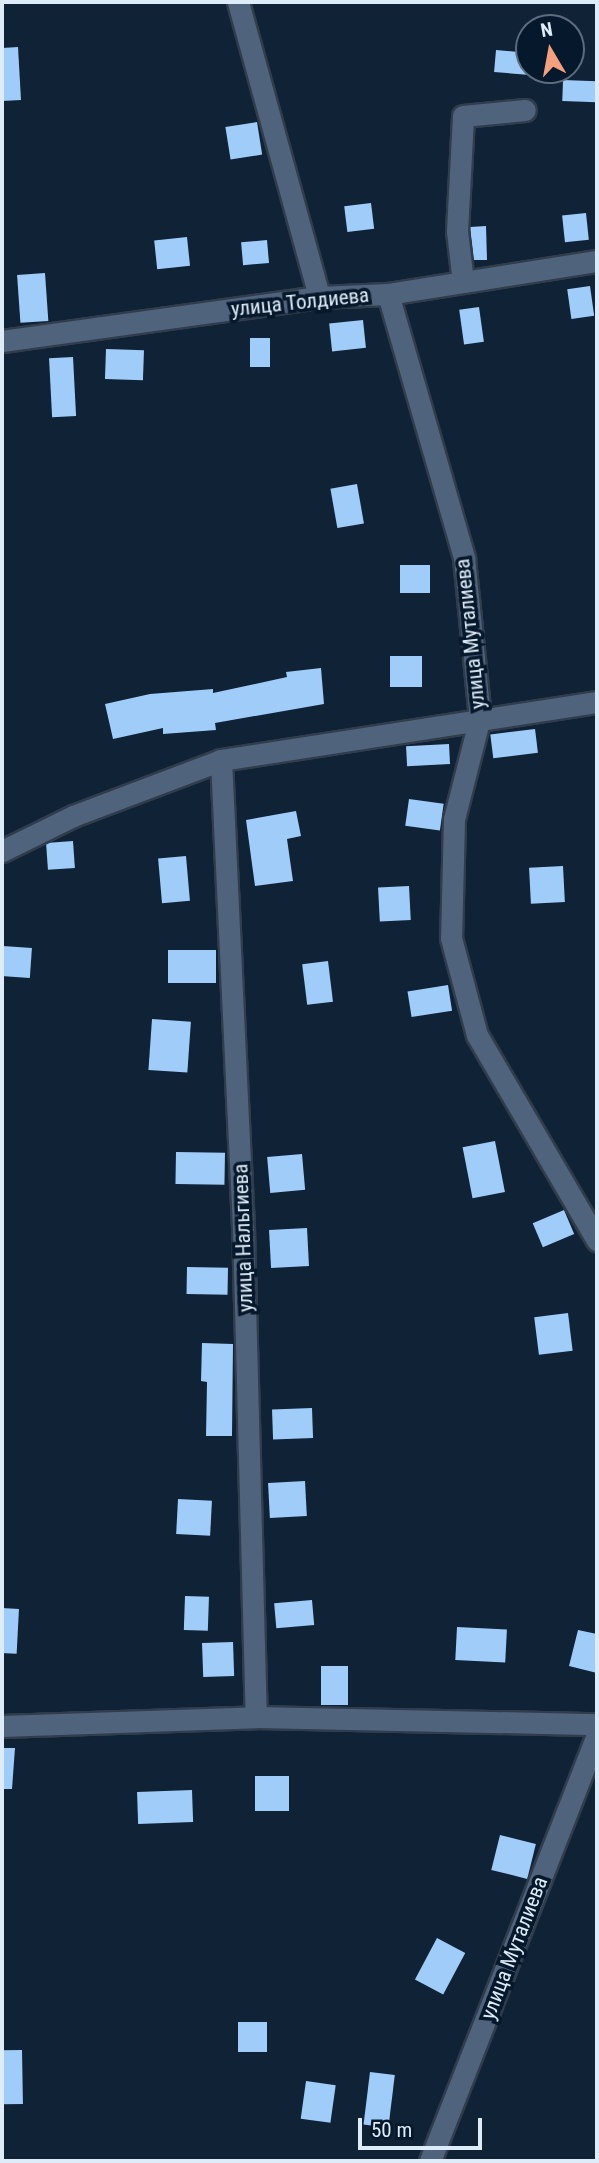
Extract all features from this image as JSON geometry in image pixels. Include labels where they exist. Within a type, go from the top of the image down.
[{"type":"street","points":[[238,2],[318,297]]},
{"type":"street","points":[[463,282],[457,231],[463,116],[525,110]]},
{"type":"street","name":"улица Толдиева","points":[[2,341],[318,297],[388,294],[597,261]]},
{"type":"street","name":"улица Муталиева","points":[[388,294],[464,558],[480,718],[454,819],[451,938],[477,1035],[597,1240]]},
{"type":"street","points":[[2,851],[73,816],[221,760],[597,702]]},
{"type":"street","name":"улица Нальгиева","points":[[221,760],[243,1242],[256,1717]]},
{"type":"street","points":[[2,1726],[256,1717],[597,1724]]},
{"type":"street","name":"улица Муталиева","points":[[430,2161],[597,1735]]},
{"type":"building","points":[[18,47],[21,100],[2,101],[2,48]]},
{"type":"building","points":[[496,50],[515,52],[515,74],[494,72]]},
{"type":"building","points":[[597,81],[596,102],[562,101],[563,84]]},
{"type":"building","points":[[257,122],[262,155],[231,160],[225,127]]},
{"type":"building","points":[[371,203],[374,229],[347,232],[344,206]]},
{"type":"building","points":[[586,213],[589,240],[565,242],[562,216]]},
{"type":"building","points":[[486,226],[487,260],[474,260],[470,227]]},
{"type":"building","points":[[187,237],[190,266],[157,269],[154,240]]},
{"type":"building","points":[[267,240],[269,263],[243,265],[241,242]]},
{"type":"building","points":[[45,273],[48,321],[20,323],[17,275]]},
{"type":"building","points":[[590,286],[594,316],[571,319],[567,289]]},
{"type":"building","points":[[479,307],[484,342],[464,344],[459,310]]},
{"type":"building","points":[[363,320],[366,348],[332,351],[329,324]]},
{"type":"building","points":[[250,338],[270,338],[270,367],[250,367]]},
{"type":"building","points":[[106,349],[144,350],[143,380],[105,379]]},
{"type":"building","points":[[73,357],[76,416],[52,417],[49,358]]},
{"type":"building","points":[[357,484],[364,523],[337,528],[330,489]]},
{"type":"building","points":[[400,565],[430,565],[430,593],[400,593]]},
{"type":"building","points":[[390,656],[422,656],[422,687],[390,687]]},
{"type":"building","points":[[321,668],[324,704],[215,723],[216,730],[163,734],[163,728],[113,739],[105,704],[150,694],[213,689],[213,693],[287,677],[286,672]]},
{"type":"building","points":[[535,729],[538,753],[493,758],[490,734]]},
{"type":"building","points":[[449,744],[450,764],[407,766],[406,746]]},
{"type":"building","points":[[409,799],[444,804],[440,831],[405,826]]},
{"type":"building","points":[[296,811],[301,836],[287,839],[293,881],[255,886],[246,820]]},
{"type":"building","points":[[73,841],[75,868],[48,870],[46,843]]},
{"type":"building","points":[[186,856],[190,901],[162,903],[158,858]]},
{"type":"building","points":[[563,866],[565,902],[531,904],[529,868]]},
{"type":"building","points":[[409,886],[411,920],[380,922],[378,888]]},
{"type":"building","points":[[3,946],[32,948],[30,978],[2,976]]},
{"type":"building","points":[[168,950],[216,950],[216,983],[168,983]]},
{"type":"building","points":[[328,961],[333,1002],[307,1005],[302,964]]},
{"type":"building","points":[[448,985],[452,1011],[412,1017],[408,991]]},
{"type":"building","points":[[152,1019],[191,1022],[187,1073],[148,1070]]},
{"type":"building","points":[[495,1141],[505,1192],[473,1198],[463,1147]]},
{"type":"building","points":[[176,1152],[225,1153],[224,1185],[175,1184]]},
{"type":"building","points":[[302,1154],[305,1190],[270,1193],[267,1157]]},
{"type":"building","points":[[564,1210],[574,1234],[543,1247],[533,1223]]},
{"type":"building","points":[[307,1228],[309,1266],[271,1268],[269,1230]]},
{"type":"building","points":[[187,1267],[228,1268],[228,1295],[187,1294]]},
{"type":"building","points":[[568,1313],[573,1351],[539,1355],[534,1317]]},
{"type":"building","points":[[202,1343],[233,1344],[232,1436],[206,1436],[207,1382],[201,1381]]},
{"type":"building","points":[[312,1408],[313,1438],[273,1439],[272,1409]]},
{"type":"building","points":[[305,1481],[307,1516],[270,1518],[268,1483]]},
{"type":"building","points":[[178,1499],[212,1501],[210,1536],[176,1534]]},
{"type":"building","points":[[185,1596],[209,1597],[208,1631],[184,1630]]},
{"type":"building","points":[[312,1600],[314,1625],[276,1628],[274,1603]]},
{"type":"building","points":[[2,1608],[19,1609],[17,1654],[2,1653]]},
{"type":"building","points":[[457,1627],[507,1630],[505,1663],[455,1660]]},
{"type":"building","points":[[578,1630],[597,1634],[597,1673],[569,1666]]},
{"type":"building","points":[[233,1642],[234,1676],[203,1677],[202,1643]]},
{"type":"building","points":[[321,1666],[348,1666],[348,1705],[321,1705]]},
{"type":"building","points":[[2,1748],[15,1748],[12,1789],[2,1789]]},
{"type":"building","points":[[255,1776],[289,1776],[289,1811],[255,1811]]},
{"type":"building","points":[[192,1790],[193,1822],[138,1824],[137,1792]]},
{"type":"building","points":[[500,1835],[536,1844],[527,1879],[491,1870]]},
{"type":"building","points":[[437,1938],[465,1953],[443,1995],[415,1979]]},
{"type":"building","points":[[238,2022],[267,2022],[267,2052],[238,2052]]},
{"type":"building","points":[[2,2050],[22,2050],[23,2104],[3,2104]]},
{"type":"building","points":[[370,2072],[395,2075],[388,2128],[364,2125]]},
{"type":"building","points":[[306,2081],[336,2085],[330,2123],[301,2119]]}]
